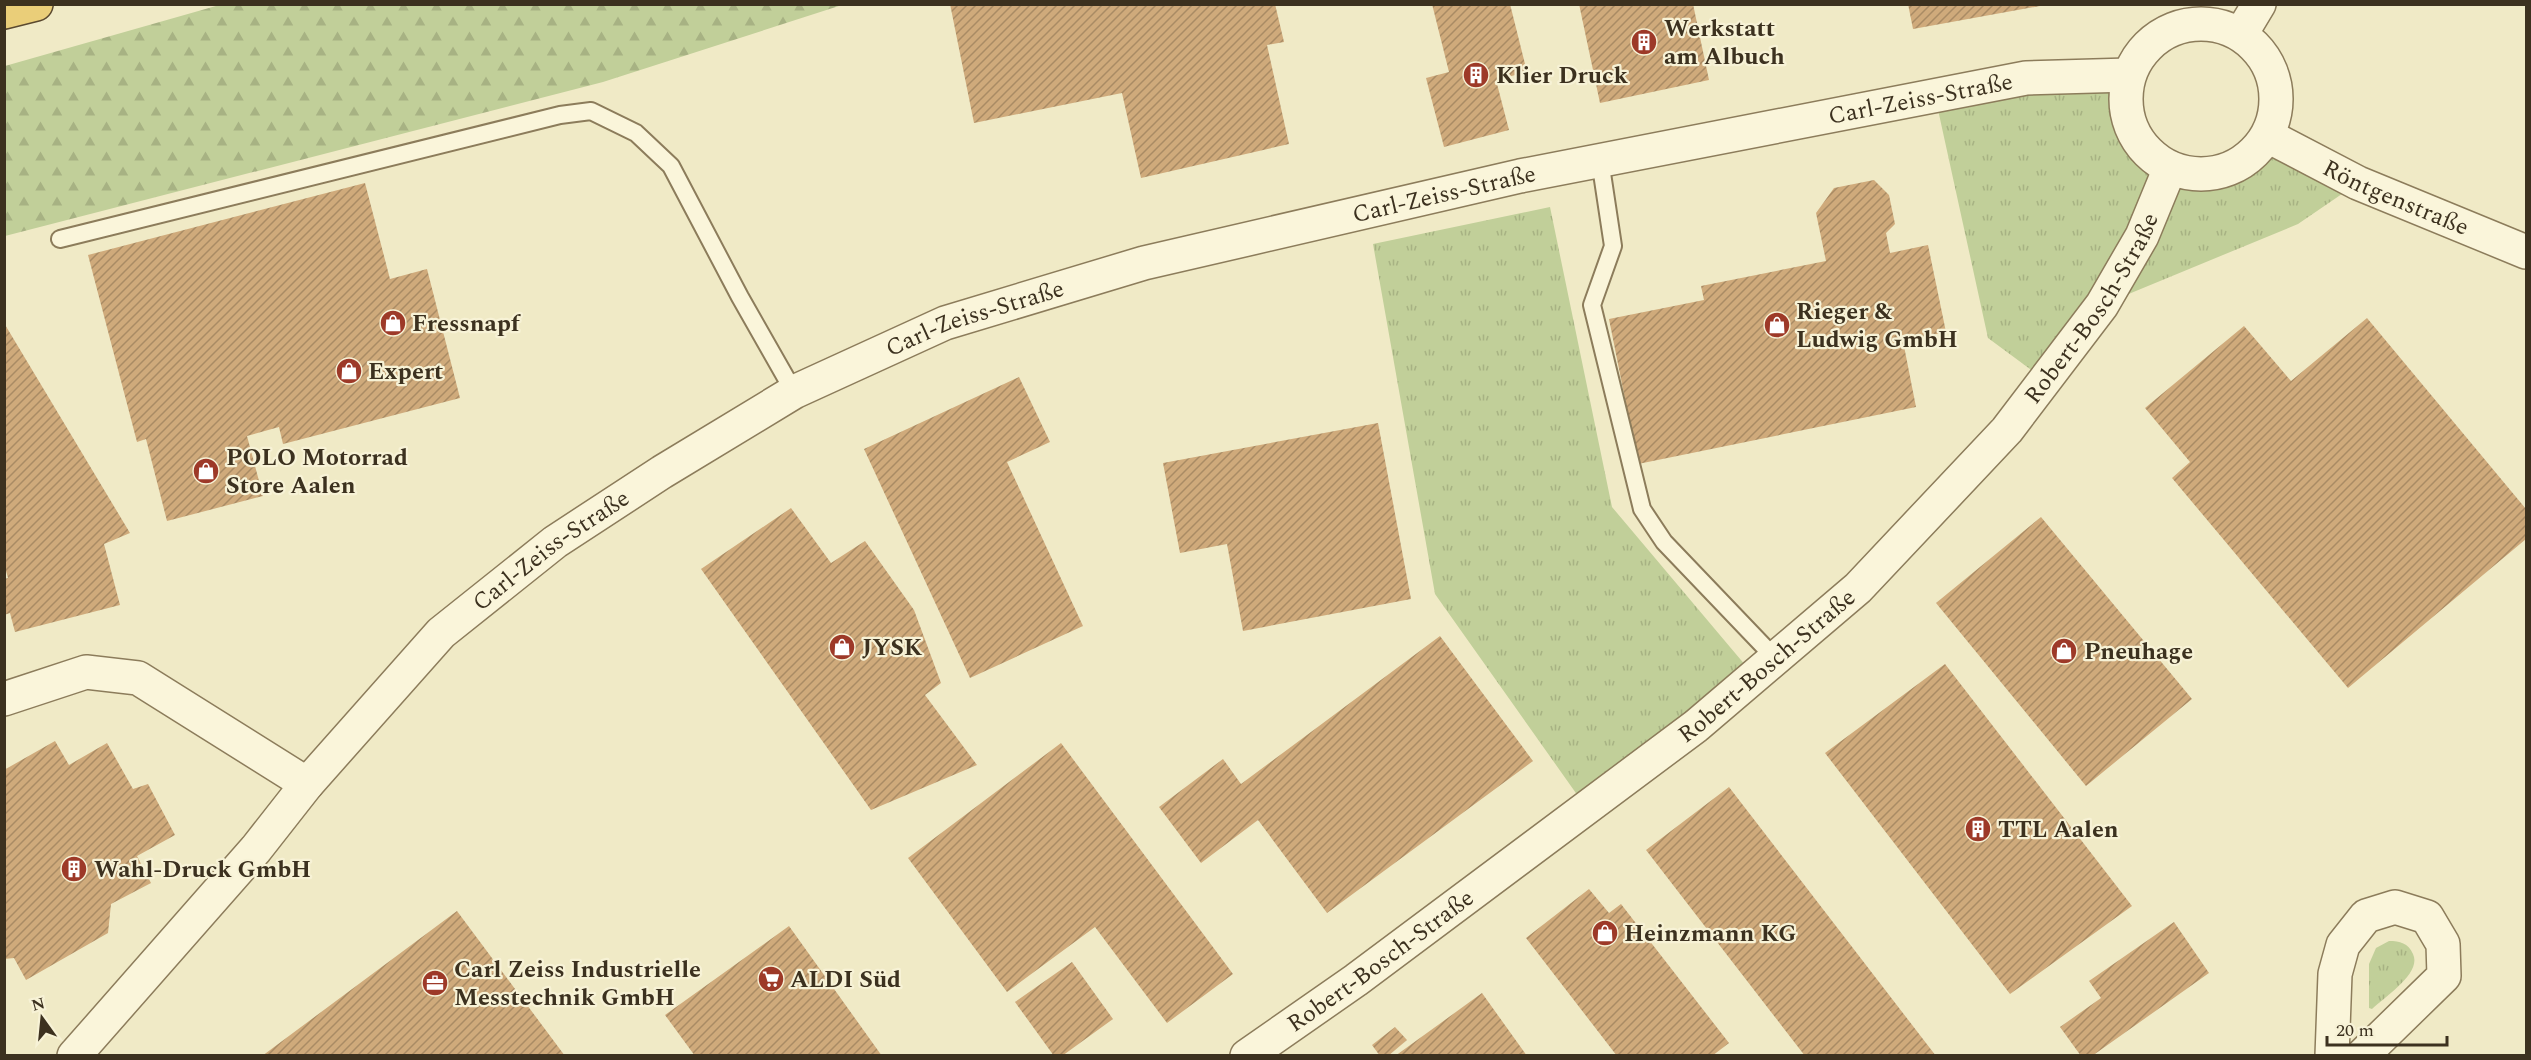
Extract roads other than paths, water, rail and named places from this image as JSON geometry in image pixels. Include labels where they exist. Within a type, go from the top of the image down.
[{"type":"highway","points":[[4,12],[36,4]]},
{"type":"street","points":[[2241,34],[2259,4]]},
{"type":"street","points":[[2210,23],[2241,34],[2262,52],[2275,79],[2277,109],[2268,136],[2247,160],[2222,172],[2193,174],[2170,168],[2147,152],[2131,128],[2125,101],[2129,75],[2145,48],[2176,27],[2210,23]]},
{"type":"street","name":"Carl-Zeiss-Straße","points":[[74,1056],[256,849],[307,784],[441,633],[555,542],[662,472],[794,392],[945,323],[1144,263],[1508,179],[2026,78],[2129,75]]},
{"type":"street","name":"Röntgenstraße","points":[[2268,136],[2358,183],[2526,252]]},
{"type":"street","name":"Robert-Bosch-Straße","points":[[1247,1056],[1356,980],[1696,726],[1858,588],[2007,430],[2102,305],[2142,236],[2170,168]]},
{"type":"street","points":[[4,699],[86,672],[138,678],[307,784]]},
{"type":"street","points":[[2332,1056],[2335,974],[2343,945],[2366,916],[2395,907],[2427,917],[2443,944],[2444,976],[2362,1056]]},
{"type":"lane","points":[[60,239],[560,115],[591,111],[636,133],[671,166],[740,297],[794,392]]},
{"type":"lane","points":[[1600,160],[1613,246],[1592,305],[1642,509],[1664,542],[1775,658]]},
{"type":"place","name":"Werkstatt am Albuch","points":[[1644,42]]},
{"type":"place","name":"Klier Druck","points":[[1476,75]]},
{"type":"place","name":"Fressnapf","points":[[393,323]]},
{"type":"place","name":"Rieger & Ludwig GmbH","points":[[1777,325]]},
{"type":"place","name":"Expert","points":[[349,371]]},
{"type":"place","name":"POLO Motorrad Store Aalen","points":[[206,471]]},
{"type":"place","name":"JYSK","points":[[842,647]]},
{"type":"place","name":"Pneuhage","points":[[2064,651]]},
{"type":"place","name":"TTL Aalen","points":[[1978,829]]},
{"type":"place","name":"Wahl-Druck GmbH","points":[[74,869]]},
{"type":"place","name":"Heinzmann KG","points":[[1605,933]]},
{"type":"place","name":"ALDI Süd","points":[[771,979]]},
{"type":"place","name":"Carl Zeiss Industrielle Messtechnik GmbH","points":[[435,983]]}]
